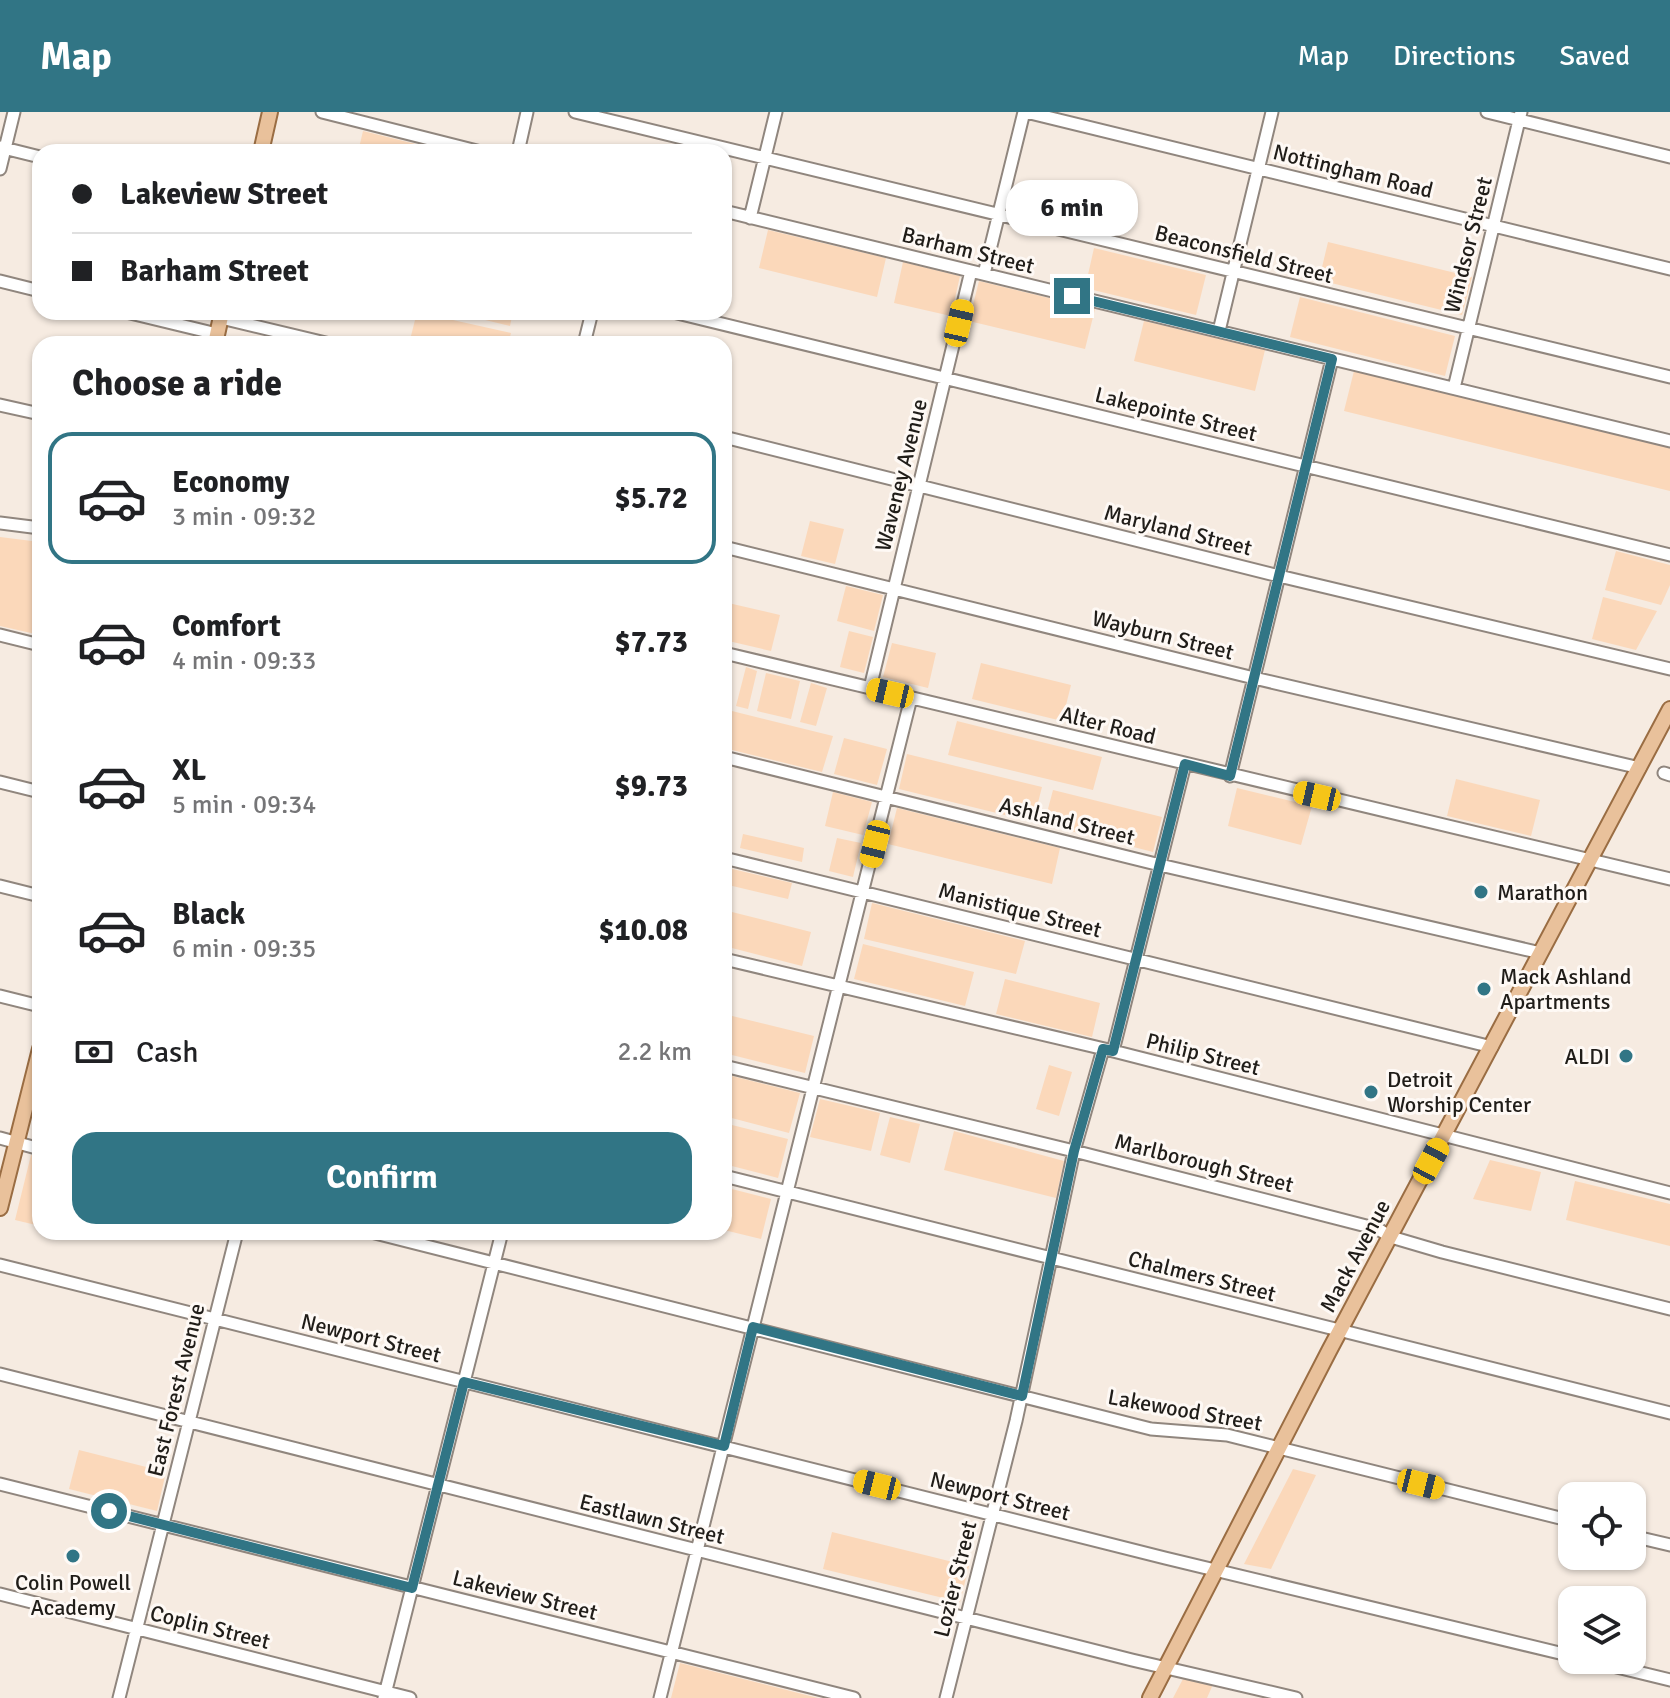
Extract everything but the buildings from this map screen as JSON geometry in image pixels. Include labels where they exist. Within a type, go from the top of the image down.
[{"type":"main road","points":[[263,144],[270,112]]},
{"type":"main road","name":"Mack Avenue","points":[[1150,1698],[1340,1331],[1670,709]]},
{"type":"main road","points":[[0,1208],[32,1080]]},
{"type":"street","points":[[0,169],[2,148],[14,112]]},
{"type":"street","points":[[322,112],[449,144]]},
{"type":"street","points":[[520,144],[527,112]]},
{"type":"street","name":"Beaconsfield Street","points":[[575,112],[706,144]]},
{"type":"street","points":[[750,218],[776,112]]},
{"type":"street","points":[[984,274],[1025,112]]},
{"type":"street","name":"Nottingham Road","points":[[1025,112],[1670,269]]},
{"type":"street","points":[[1219,331],[1272,112]]},
{"type":"street","points":[[1487,112],[1520,116],[1670,157]]},
{"type":"street","name":"Windsor Street","points":[[1454,388],[1520,116]]},
{"type":"street","points":[[2,148],[32,155]]},
{"type":"street","name":"Beaconsfield Street","points":[[732,150],[1670,377]]},
{"type":"street","name":"Barham Street","points":[[732,213],[1670,441]]},
{"type":"street","name":"Waveney Avenue","points":[[870,688],[971,271]]},
{"type":"street","points":[[0,281],[32,289]]},
{"type":"street","points":[[153,320],[206,336]]},
{"type":"street","points":[[241,320],[300,336]]},
{"type":"street","name":"Lakepointe Street","points":[[706,320],[1670,555]]},
{"type":"street","points":[[1230,776],[1332,359]]},
{"type":"street","points":[[0,405],[32,412]]},
{"type":"street","name":"Maryland Street","points":[[732,439],[1279,576],[1670,669]]},
{"type":"street","points":[[0,523],[32,527]]},
{"type":"street","name":"Wayburn Street","points":[[732,549],[1254,678],[1640,768]]},
{"type":"street","points":[[0,635],[32,643]]},
{"type":"street","name":"Alter Road","points":[[732,655],[1670,879]]},
{"type":"street","points":[[660,1698],[911,698]]},
{"type":"street","name":"Ashland Street","points":[[732,759],[1160,865],[1541,953]]},
{"type":"street","name":"Lozier Street","points":[[946,1698],[1022,1396],[1074,1151],[1136,959],[1185,764]]},
{"type":"street","points":[[0,782],[32,790]]},
{"type":"street","name":"Manistique Street","points":[[732,860],[1492,1047]]},
{"type":"street","points":[[0,886],[32,894]]},
{"type":"street","name":"Philip Street","points":[[732,961],[1108,1050],[1670,1193]]},
{"type":"street","points":[[0,996],[32,1004]]},
{"type":"street","name":"Marlborough Street","points":[[732,1068],[1378,1229],[1391,1237],[1442,1252],[1670,1309]]},
{"type":"street","points":[[0,1138],[32,1147]]},
{"type":"street","name":"Chalmers Street","points":[[732,1178],[1670,1413]]},
{"type":"street","name":"East Forest Avenue","points":[[119,1698],[235,1240]]},
{"type":"street","name":"Lakewood Street","points":[[403,1240],[1151,1429],[1217,1433],[1558,1518]]},
{"type":"street","points":[[385,1695],[500,1240]]},
{"type":"street","name":"Newport Street","points":[[0,1265],[992,1515],[1558,1653]]},
{"type":"street","name":"Eastlawn Street","points":[[0,1374],[966,1618],[1296,1698]]},
{"type":"street","name":"Lakeview Street","points":[[0,1484],[854,1698]]},
{"type":"street","points":[[1646,1539],[1670,1545]]},
{"type":"street","name":"Coplin Street","points":[[0,1594],[385,1695],[410,1698]]},
{"type":"street","points":[[1645,1674],[1670,1680]]},
{"type":"shaded area","points":[[363,131],[416,144],[360,144]]},
{"type":"shaded area","points":[[768,230],[886,258],[877,297],[759,268]]},
{"type":"shaded area","points":[[1328,242],[1472,277],[1462,315],[1319,280]]},
{"type":"shaded area","points":[[1094,248],[1206,275],[1196,315],[1085,288]]},
{"type":"shaded area","points":[[903,262],[960,276],[951,316],[894,303]]},
{"type":"shaded area","points":[[979,281],[1095,309],[1085,349],[969,321]]},
{"type":"shaded area","points":[[1300,297],[1455,336],[1445,376],[1290,337]]},
{"type":"shaded area","points":[[415,320],[453,320],[511,333],[510,336],[411,336]]},
{"type":"shaded area","points":[[485,320],[511,320],[510,326]]},
{"type":"shaded area","points":[[1144,321],[1265,350],[1255,391],[1134,361]]},
{"type":"shaded area","points":[[1354,371],[1670,448],[1670,491],[1344,411]]},
{"type":"shaded area","points":[[810,521],[844,529],[835,564],[801,556]]},
{"type":"shaded area","points":[[0,537],[32,541],[32,633],[0,626]]},
{"type":"shaded area","points":[[1616,551],[1670,565],[1670,585],[1661,605],[1605,590]]},
{"type":"shaded area","points":[[846,586],[883,595],[874,631],[837,621]]},
{"type":"shaded area","points":[[1603,597],[1657,611],[1636,650],[1592,639]]},
{"type":"shaded area","points":[[732,604],[780,615],[771,651],[732,642]]},
{"type":"shaded area","points":[[849,631],[873,637],[864,673],[840,667]]},
{"type":"shaded area","points":[[892,643],[936,653],[928,688],[883,677]]},
{"type":"shaded area","points":[[981,663],[1071,685],[1062,721],[972,699]]},
{"type":"shaded area","points":[[746,667],[757,671],[748,709],[736,706]]},
{"type":"shaded area","points":[[766,673],[800,681],[791,719],[757,711]]},
{"type":"shaded area","points":[[811,683],[827,688],[816,726],[800,722]]},
{"type":"shaded area","points":[[732,711],[833,736],[822,772],[732,750]]},
{"type":"shaded area","points":[[957,721],[1102,757],[1093,790],[948,755]]},
{"type":"shaded area","points":[[844,738],[887,749],[877,785],[834,774]]},
{"type":"shaded area","points":[[907,754],[1042,787],[1033,822],[899,789]]},
{"type":"shaded area","points":[[1456,779],[1540,800],[1531,836],[1447,816]]},
{"type":"shaded area","points":[[1237,788],[1312,806],[1301,845],[1228,826]]},
{"type":"shaded area","points":[[1053,790],[1162,817],[1153,852],[1044,824]]},
{"type":"shaded area","points":[[833,792],[872,802],[863,835],[825,826]]},
{"type":"shaded area","points":[[897,808],[1060,848],[1052,884],[888,844]]},
{"type":"shaded area","points":[[743,834],[804,848],[802,862],[740,848]]},
{"type":"shaded area","points":[[837,838],[861,843],[853,877],[829,871]]},
{"type":"shaded area","points":[[732,869],[792,883],[788,899],[732,886]]},
{"type":"shaded area","points":[[872,903],[1025,941],[1016,974],[864,939]]},
{"type":"shaded area","points":[[732,912],[811,932],[802,966],[732,948]]},
{"type":"shaded area","points":[[863,944],[974,972],[965,1006],[854,979]]},
{"type":"shaded area","points":[[1005,979],[1100,1003],[1092,1037],[996,1014]]},
{"type":"shaded area","points":[[732,1016],[814,1036],[805,1073],[732,1055]]},
{"type":"shaded area","points":[[1049,1065],[1072,1072],[1059,1116],[1036,1109]]},
{"type":"shaded area","points":[[732,1076],[800,1093],[789,1133],[732,1118]]},
{"type":"shaded area","points":[[820,1099],[880,1113],[871,1151],[810,1137]]},
{"type":"shaded area","points":[[890,1117],[920,1124],[910,1163],[880,1155]]},
{"type":"shaded area","points":[[732,1125],[788,1139],[778,1178],[732,1166]]},
{"type":"shaded area","points":[[954,1131],[1064,1161],[1056,1198],[944,1170]]},
{"type":"shaded area","points":[[31,1155],[32,1155],[32,1224],[15,1220]]},
{"type":"shaded area","points":[[1490,1160],[1541,1172],[1531,1211],[1473,1199]]},
{"type":"shaded area","points":[[1575,1181],[1670,1204],[1670,1246],[1566,1220]]},
{"type":"shaded area","points":[[732,1189],[771,1199],[761,1239],[732,1232]]},
{"type":"shaded area","points":[[79,1450],[166,1472],[157,1511],[69,1489]]},
{"type":"shaded area","points":[[1293,1469],[1316,1475],[1271,1569],[1244,1564]]},
{"type":"shaded area","points":[[832,1532],[969,1566],[960,1602],[823,1569]]},
{"type":"shaded area","points":[[680,1663],[818,1698],[671,1698]]},
{"type":"shaded area","points":[[1184,1677],[1214,1682],[1207,1698],[1173,1698]]},
{"type":"place","name":"Marathon","points":[[1481,892]]},
{"type":"place","name":"Mack Ashland Apartments","points":[[1484,989]]},
{"type":"place","name":"ALDI","points":[[1626,1056]]},
{"type":"place","name":"Detroit Worship Center","points":[[1371,1092]]},
{"type":"place","name":"Colin Powell Academy","points":[[73,1556]]},
{"type":"route","points":[[109,1511],[412,1588],[464,1382],[724,1446],[753,1327],[1022,1396],[1074,1151],[1103,1049],[1113,1051],[1185,764],[1230,776],[1332,359],[1072,296]]}]
